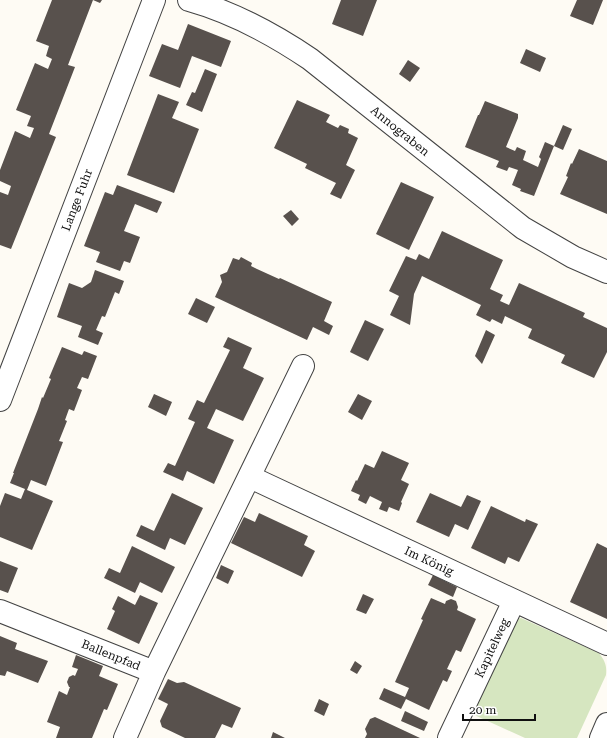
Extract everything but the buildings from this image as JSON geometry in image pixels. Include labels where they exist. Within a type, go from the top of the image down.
[{"type":"street","name":"Lange Fuhr","points":[[0,400],[154,0]]},
{"type":"street","name":"Annograben","points":[[189,0],[209,6],[281,39],[310,59],[523,228],[573,257],[607,272]]},
{"type":"street","points":[[154,672],[303,366]]},
{"type":"street","name":"Im König","points":[[250,477],[607,644]]},
{"type":"street","name":"Kapitelweg","points":[[449,738],[514,601]]},
{"type":"street","name":"Ballenpfad","points":[[0,611],[154,672],[125,738]]},
{"type":"street","points":[[601,738],[607,724]]},
{"type":"green space","points":[[521,618],[599,653],[604,661],[606,666],[606,675],[577,738],[525,738],[470,713],[515,619]]}]
